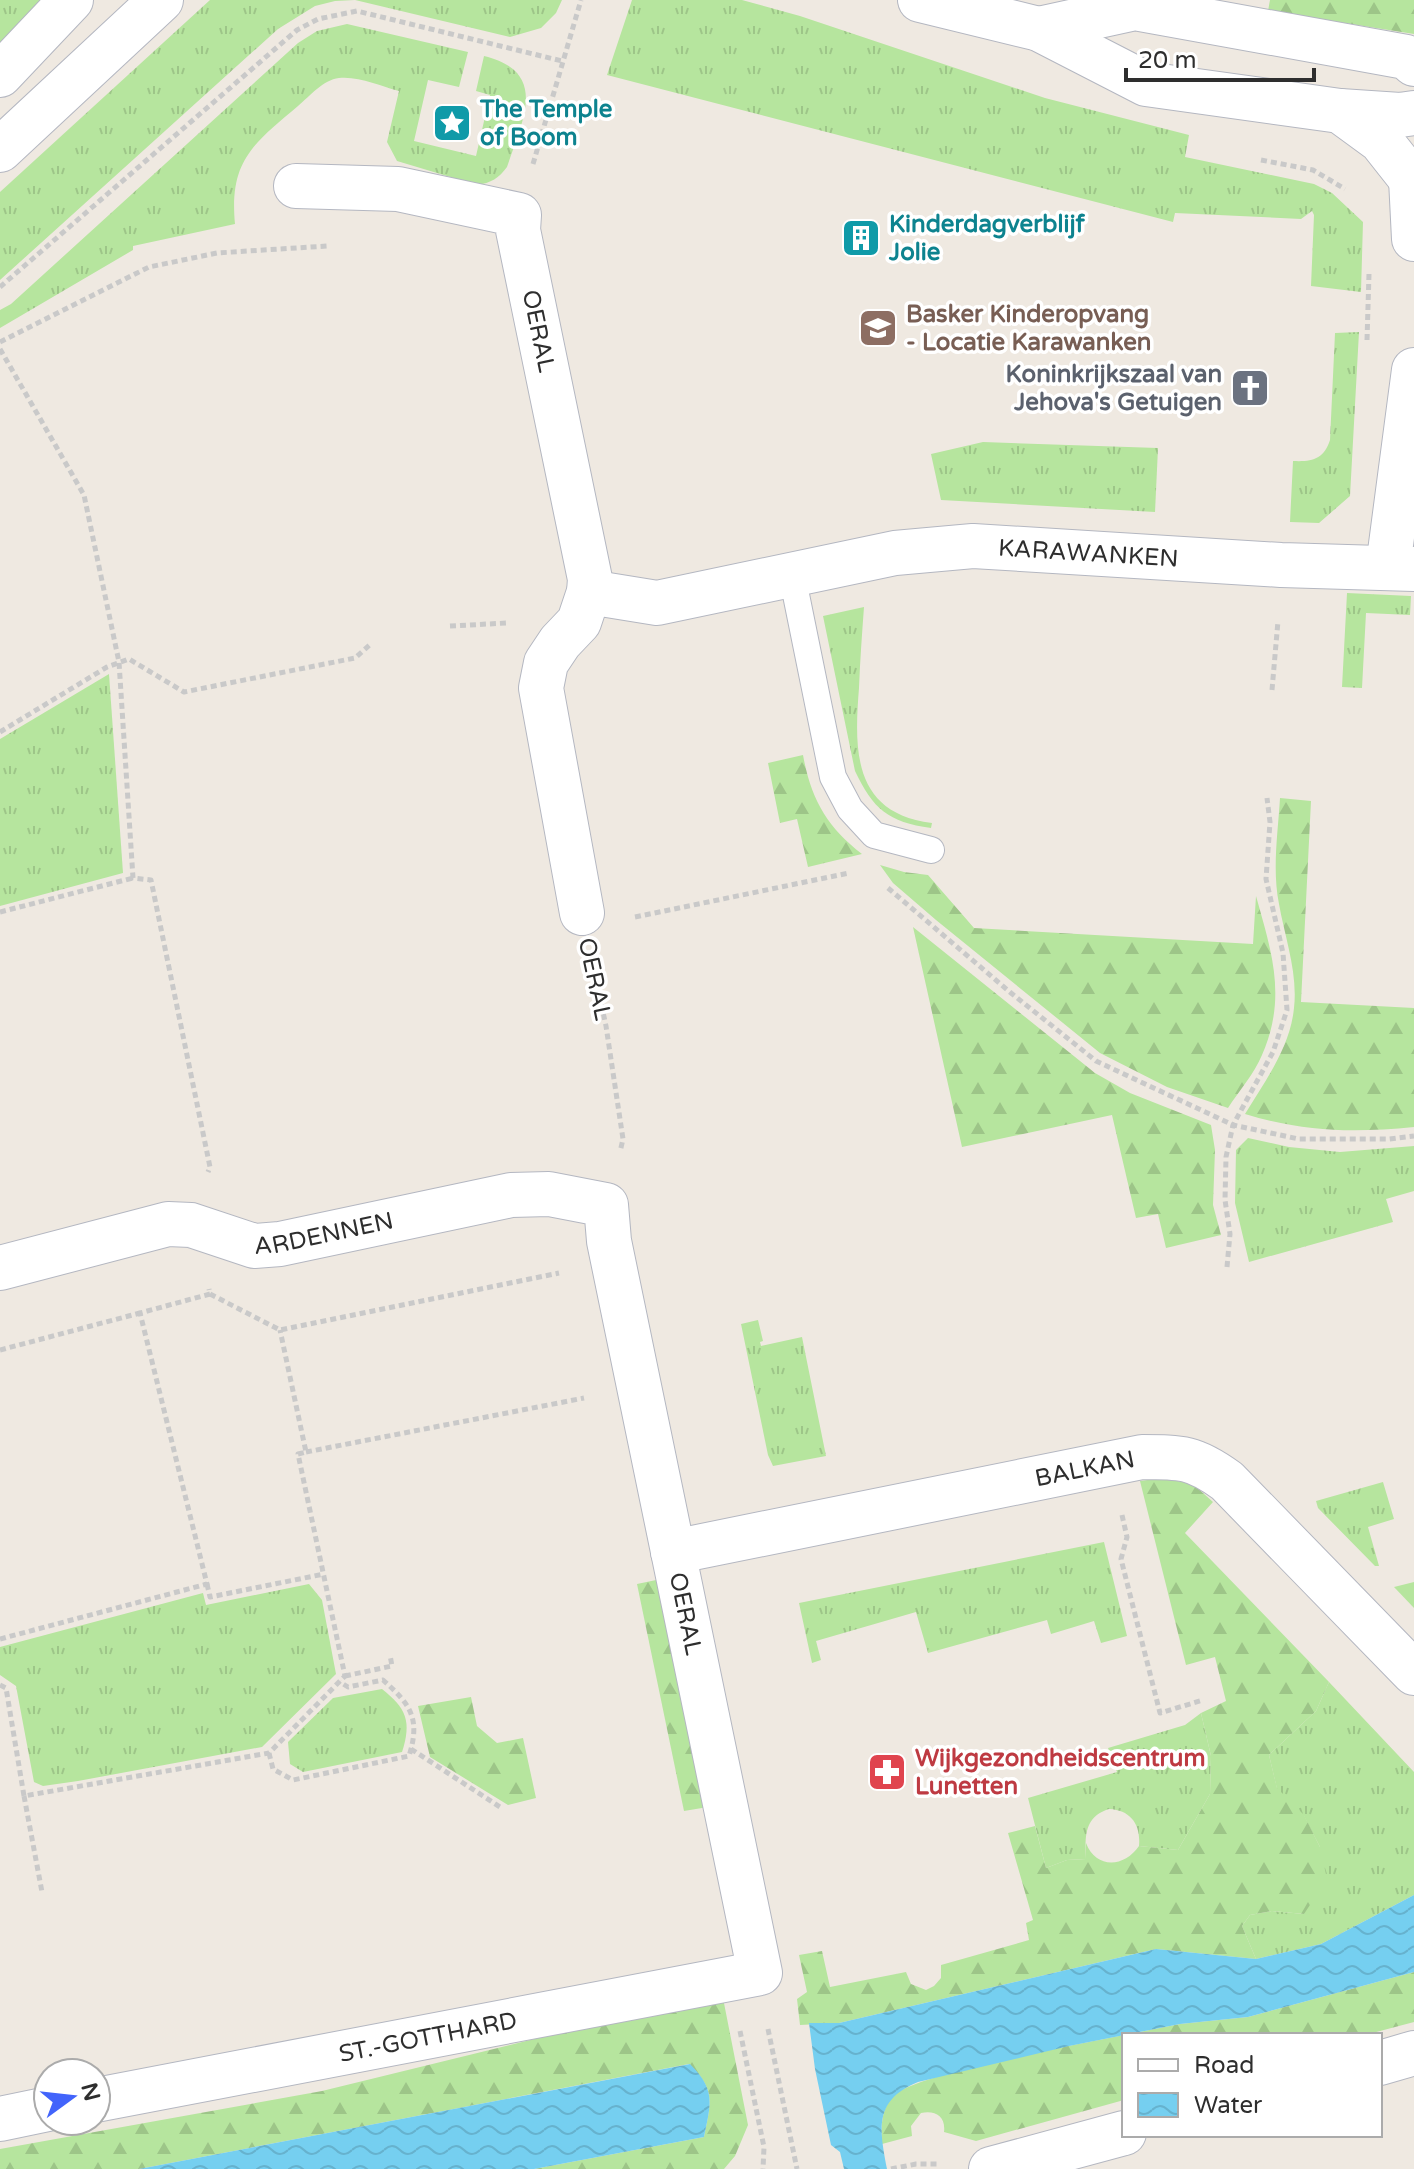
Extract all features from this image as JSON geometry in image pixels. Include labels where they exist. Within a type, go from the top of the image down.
[{"type":"street","points":[[0,75],[71,0]]},
{"type":"street","points":[[0,150],[161,0]]},
{"type":"street","points":[[920,0],[1039,29],[1146,84],[1340,111],[1414,113]]},
{"type":"street","points":[[1039,29],[1135,8],[1406,57],[1414,64]]},
{"type":"street","points":[[1340,111],[1381,141],[1412,176],[1414,239]]},
{"type":"street","points":[[296,186],[398,189],[519,215]]},
{"type":"street","name":"OERAL","points":[[519,215],[518,230],[590,579],[579,622],[546,663],[541,688],[584,921]]},
{"type":"street","points":[[1401,568],[1414,370]]},
{"type":"street","name":"KARAWANKEN","points":[[589,592],[657,603],[895,553],[973,546],[1281,565],[1401,568]]},
{"type":"street","name":"ARDENNEN","points":[[0,1268],[168,1224],[191,1225],[254,1246],[280,1244],[511,1195],[549,1194],[606,1205]]},
{"type":"street","name":"OERAL","points":[[606,1205],[609,1241],[760,1973]]},
{"type":"street","name":"BALKAN","points":[[673,1552],[1142,1457],[1180,1457],[1206,1466],[1227,1481],[1414,1673]]},
{"type":"street","name":"ST.-GOTTHARD","points":[[112,2097],[760,1973]]},
{"type":"street","points":[[1382,2062],[1414,2053]]},
{"type":"street","points":[[0,2119],[32,2112]]},
{"type":"street","points":[[991,2169],[1122,2134]]},
{"type":"lane","points":[[792,575],[833,777],[850,809],[874,835],[931,850]]},
{"type":"path","points":[[519,215],[581,0]]},
{"type":"path","points":[[0,287],[297,30],[318,19],[357,11],[562,61]]},
{"type":"path","points":[[1256,159],[1313,170],[1350,193]]},
{"type":"path","points":[[0,342],[149,267],[217,253],[337,245]]},
{"type":"path","points":[[1367,340],[1370,262]]},
{"type":"path","points":[[0,349],[84,495],[119,662],[133,878]]},
{"type":"path","points":[[1272,690],[1281,565]]},
{"type":"path","points":[[450,626],[520,622]]},
{"type":"path","points":[[0,732],[129,659],[184,692],[355,658],[372,643]]},
{"type":"path","points":[[1227,1267],[1230,1234],[1225,1200],[1226,1157],[1233,1125],[1273,1052],[1287,1010],[1283,953],[1266,879],[1270,822],[1267,798]]},
{"type":"path","points":[[869,869],[874,835]]},
{"type":"path","points":[[584,921],[869,869]]},
{"type":"path","points":[[869,869],[917,914],[1096,1061],[1233,1125],[1299,1139],[1414,1136]]},
{"type":"path","points":[[0,912],[133,878],[151,880],[210,1167],[191,1225],[210,1294]]},
{"type":"path","name":"OERAL","points":[[584,921],[606,1026],[623,1139],[606,1205]]},
{"type":"path","points":[[0,1350],[210,1294],[280,1330],[564,1272]]},
{"type":"path","points":[[140,1313],[210,1597],[324,1574]]},
{"type":"path","points":[[280,1330],[306,1452]]},
{"type":"path","points":[[269,1753],[273,1769],[293,1780],[409,1756],[415,1735],[407,1702],[383,1680],[348,1687],[343,1679],[298,1454],[589,1397]]},
{"type":"path","points":[[1110,1464],[1127,1537],[1121,1559],[1160,1713],[1203,1700]]},
{"type":"path","points":[[0,1639],[207,1584]]},
{"type":"path","points":[[24,1796],[269,1753],[343,1679],[392,1666],[390,1655]]},
{"type":"path","points":[[0,1685],[6,1688],[42,1892]]},
{"type":"path","points":[[411,1749],[503,1809]]},
{"type":"path","points":[[768,2027],[797,2169]]},
{"type":"path","points":[[891,2169],[898,2167]]},
{"type":"green space","points":[[0,0],[48,0],[0,49]]},
{"type":"green space","points":[[210,0],[355,0],[315,6],[278,29],[0,280],[0,192]]},
{"type":"green space","points":[[355,0],[562,0],[556,13],[541,28],[510,37]]},
{"type":"green space","points":[[632,0],[742,0],[800,16],[1045,98],[1189,135],[1185,157],[1314,184],[1332,193],[1363,222],[1361,292],[1311,286],[1312,211],[1301,219],[1175,213],[1173,222],[607,75]]},
{"type":"green space","points":[[1270,0],[1414,0],[1414,34],[1268,11]]},
{"type":"green space","points":[[347,24],[468,52],[459,87],[428,80],[414,141],[476,156],[490,95],[476,91],[484,56],[505,63],[518,74],[526,100],[524,116],[507,167],[501,174],[477,185],[397,161],[387,142],[399,91],[354,78],[333,79],[268,132],[247,156],[236,184],[235,224],[133,246],[133,250],[0,328],[0,310],[11,304],[298,43],[317,31]]},
{"type":"green space","points":[[1359,332],[1350,496],[1319,523],[1290,522],[1293,461],[1316,458],[1330,440],[1335,333]]},
{"type":"green space","points":[[983,442],[1158,448],[1155,512],[941,500],[931,454]]},
{"type":"green space","points":[[1347,593],[1411,596],[1410,615],[1366,613],[1362,688],[1342,687]]},
{"type":"green space","points":[[864,607],[857,734],[864,775],[873,793],[887,807],[906,817],[932,823],[931,828],[904,822],[884,812],[868,795],[855,771],[823,616]]},
{"type":"green space","points":[[109,674],[123,873],[0,906],[0,739]]},
{"type":"green space","points":[[803,755],[822,811],[839,833],[862,854],[808,867],[797,819],[780,823],[768,763]]},
{"type":"green space","points":[[1280,798],[1311,801],[1301,1002],[1414,1008],[1414,1127],[1329,1130],[1245,1114],[1282,1050],[1294,1008],[1293,969],[1276,878]]},
{"type":"green space","points":[[880,865],[928,875],[974,928],[1253,944],[1256,896],[1272,956],[1275,995],[1270,1034],[1259,1062],[1228,1108],[1167,1087],[1100,1053],[936,920],[893,883]]},
{"type":"green space","points":[[913,927],[1095,1073],[1130,1093],[1211,1125],[1215,1150],[1213,1205],[1221,1235],[1166,1248],[1158,1214],[1136,1218],[1112,1115],[962,1147]]},
{"type":"green space","points":[[1248,1138],[1289,1147],[1340,1152],[1414,1146],[1414,1191],[1386,1199],[1393,1222],[1249,1262],[1235,1203],[1236,1150]]},
{"type":"green space","points":[[758,1320],[763,1341],[760,1342],[761,1346],[802,1337],[826,1456],[773,1466],[768,1455],[741,1324]]},
{"type":"green space","points":[[1162,1478],[1193,1484],[1213,1502],[1185,1533],[1329,1682],[1316,1711],[1269,1755],[1277,1788],[1304,1815],[1320,1847],[1327,1879],[1304,1914],[1272,1911],[1250,1915],[1242,1926],[1256,1959],[1156,1949],[839,2023],[800,2025],[797,1999],[807,1992],[799,1955],[822,1951],[830,1987],[906,1972],[911,1984],[926,1990],[941,1978],[941,1965],[1029,1940],[1026,1923],[1033,1920],[1008,1833],[1035,1826],[1046,1868],[1067,1860],[1086,1859],[1086,1843],[1096,1858],[1111,1862],[1126,1858],[1139,1846],[1178,1850],[1210,1794],[1211,1756],[1201,1713],[1226,1701],[1215,1657],[1186,1665],[1140,1481]]},
{"type":"green space","points":[[1383,1482],[1394,1519],[1368,1527],[1379,1566],[1375,1566],[1318,1508],[1316,1501]]},
{"type":"green space","points":[[1104,1542],[1127,1636],[1101,1643],[1094,1621],[1051,1634],[1047,1620],[928,1653],[916,1612],[816,1641],[821,1660],[812,1663],[799,1603]]},
{"type":"green space","points":[[661,1579],[708,1807],[684,1811],[637,1584]]},
{"type":"green space","points":[[1414,1582],[1414,1608],[1394,1587]]},
{"type":"green space","points":[[309,1584],[322,1600],[336,1674],[262,1747],[78,1781],[43,1786],[34,1782],[16,1686],[0,1675],[0,1647],[203,1593],[206,1605]]},
{"type":"green space","points":[[1329,1682],[1414,1772],[1414,1895],[1321,1944],[1256,1959],[1242,1926],[1250,1915],[1272,1911],[1304,1914],[1320,1847],[1304,1816],[1277,1789],[1269,1755],[1316,1711]]},
{"type":"green space","points":[[382,1689],[397,1702],[405,1716],[402,1752],[303,1772],[290,1764],[288,1742],[333,1698]]},
{"type":"green space","points":[[471,1697],[477,1726],[497,1743],[523,1738],[536,1798],[508,1805],[430,1757],[418,1706]]},
{"type":"green space","points":[[1201,1713],[1211,1756],[1210,1794],[1178,1850],[1139,1846],[1133,1820],[1123,1812],[1109,1809],[1090,1822],[1086,1835],[1086,1859],[1067,1860],[1046,1868],[1028,1798],[1117,1772],[1108,1748],[1185,1725]]},
{"type":"green space","points":[[1414,1972],[1414,2022],[1373,2033],[1134,2033],[1180,2024],[1248,2017]]},
{"type":"green space","points":[[723,1998],[748,2125],[735,2156],[724,2169],[534,2169],[704,2137],[709,2097],[704,2081],[689,2064],[139,2169],[0,2169],[0,2149],[67,2137],[112,2137],[112,2129],[322,2091],[587,2026]]},
{"type":"green space","points":[[1122,2035],[1122,2101],[976,2141],[944,2132],[938,2115],[921,2113],[911,2126],[912,2136],[882,2144],[886,2107],[892,2097],[906,2088],[964,2069]]},
{"type":"water","points":[[1414,1895],[1414,1972],[1248,2017],[1122,2033],[1122,2035],[918,2082],[893,2097],[883,2117],[882,2141],[887,2169],[844,2169],[840,2152],[831,2145],[809,2023],[839,2023],[1156,1949],[1256,1959],[1321,1944]]},
{"type":"water","points":[[690,2064],[708,2090],[704,2137],[534,2169],[139,2169]]},
{"type":"place","name":"The Temple of Boom","points":[[452,123]]},
{"type":"place","name":"Kinderdagverblijf Jolie","points":[[861,238]]},
{"type":"place","name":"Basker Kinderopvang - Locatie Karawanken","points":[[878,328]]},
{"type":"place","name":"Koninkrijkszaal van Jehova's Getuigen","points":[[1250,388]]},
{"type":"place","name":"Wijkgezondheidscentrum Lunetten","points":[[887,1772]]}]
